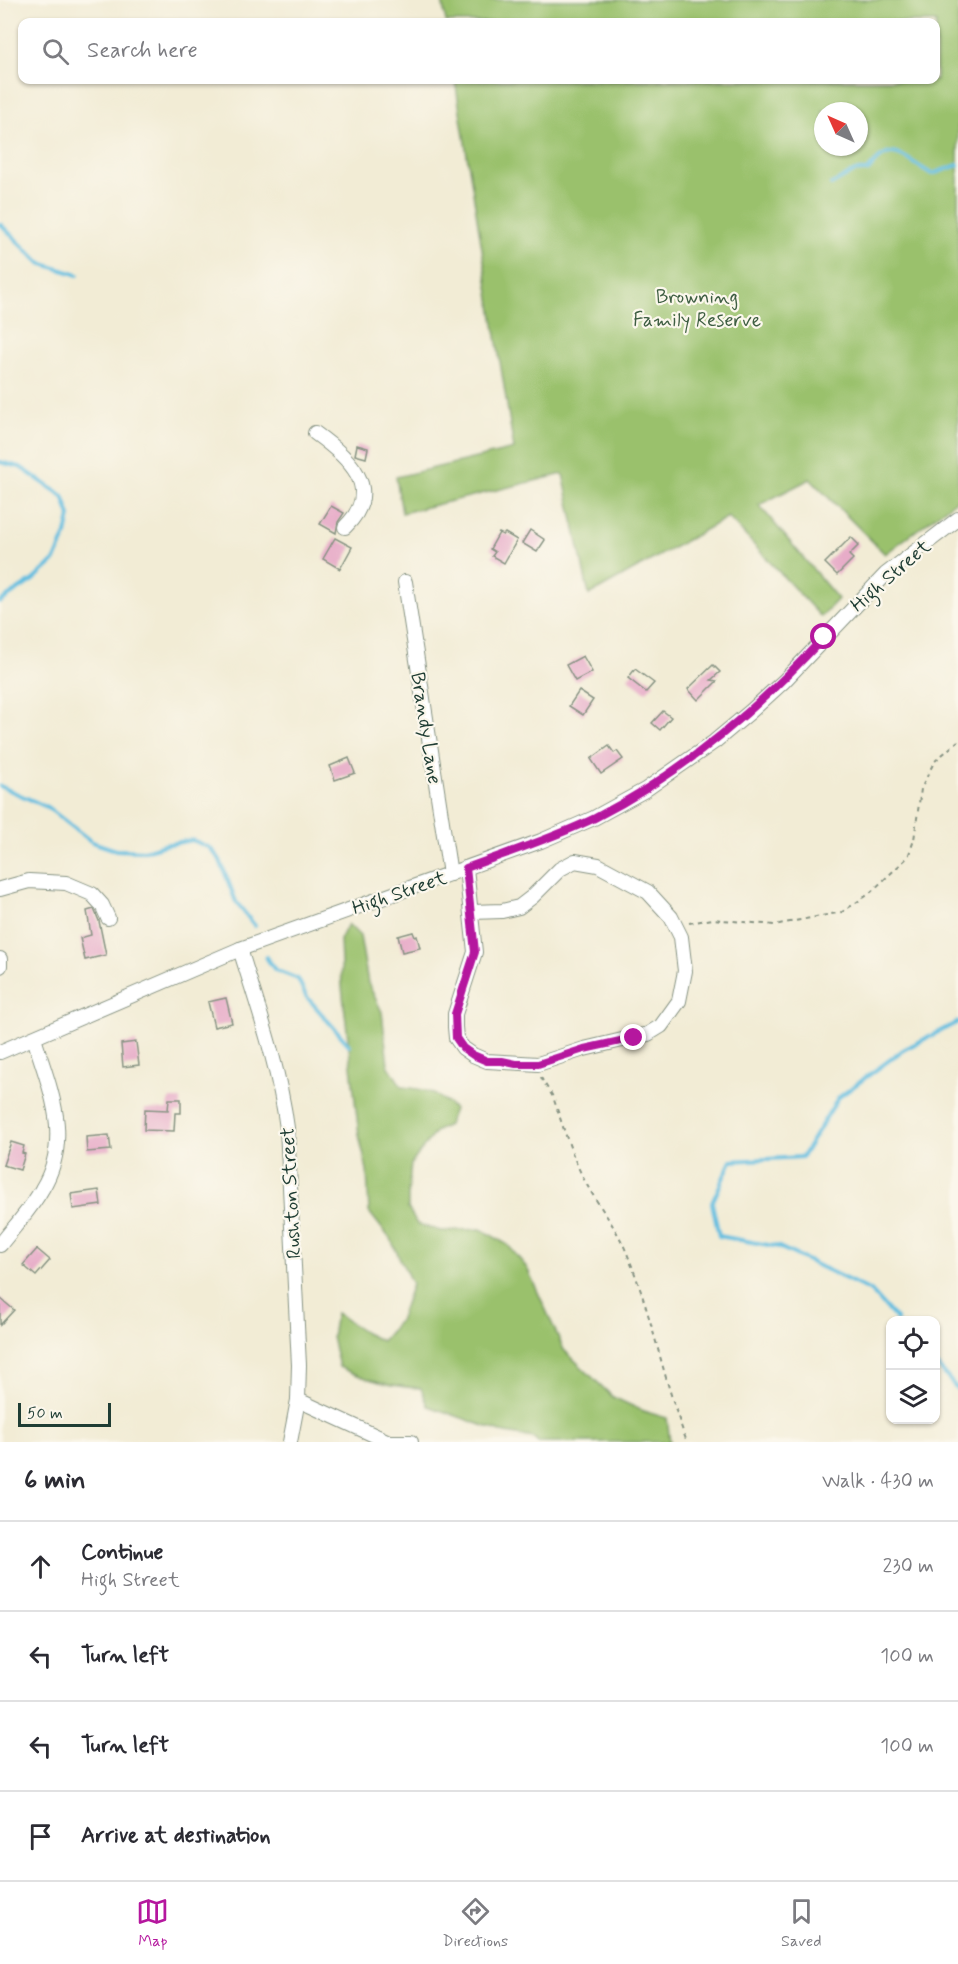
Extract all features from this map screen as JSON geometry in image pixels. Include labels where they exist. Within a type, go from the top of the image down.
[{"type":"street","points":[[315,433],[341,452],[360,477],[361,502],[358,512],[345,527]]},
{"type":"street","name":"High Street","points":[[0,1052],[240,949],[541,841],[594,818],[645,790],[714,741],[784,681],[886,574],[958,519]]},
{"type":"street","name":"Brandy Lane","points":[[405,582],[450,874]]},
{"type":"street","points":[[466,868],[475,952],[455,1014],[456,1038],[463,1048],[473,1055],[487,1061],[538,1064],[584,1049],[648,1034],[661,1026],[680,1001],[685,971],[681,937],[671,917],[648,892],[598,865],[575,861],[560,869],[519,907],[502,911],[472,912]]},
{"type":"street","points":[[0,889],[29,881],[66,883],[92,894],[102,905],[108,918]]},
{"type":"street","name":"Rushton Street","points":[[240,949],[270,1045],[284,1100],[286,1119],[299,1365],[298,1400],[290,1442]]},
{"type":"street","points":[[0,959],[0,966]]},
{"type":"street","points":[[0,1245],[43,1189],[56,1157],[58,1139],[54,1104],[34,1038]]},
{"type":"street","points":[[298,1400],[389,1442],[411,1442]]},
{"type":"path","points":[[675,925],[713,920],[774,925],[842,912],[869,894],[908,857],[914,840],[921,789],[934,762],[958,741]]},
{"type":"path","points":[[538,1064],[542,1080],[549,1089],[575,1161],[603,1212],[617,1230],[627,1253],[643,1299],[672,1404],[687,1442]]},
{"type":"green space","name":"Browning Family Reserve","points":[[442,0],[958,0],[958,499],[885,554],[810,479],[759,505],[838,599],[821,617],[728,517],[589,595],[563,474],[402,513],[396,477],[514,449],[456,84],[940,84],[940,18],[445,18]]},
{"type":"green space","points":[[348,924],[360,936],[368,983],[382,1012],[388,1065],[402,1087],[431,1092],[454,1109],[448,1125],[435,1132],[411,1164],[408,1208],[417,1224],[441,1231],[481,1229],[508,1245],[527,1268],[564,1350],[613,1397],[643,1411],[667,1418],[670,1442],[538,1442],[534,1438],[501,1432],[428,1406],[421,1388],[379,1382],[339,1367],[332,1337],[336,1313],[365,1333],[382,1341],[399,1321],[412,1284],[391,1240],[369,1212],[367,1170],[359,1135],[342,987],[340,940]]},
{"type":"building","points":[[357,445],[368,448],[366,458],[355,455]]},
{"type":"building","points":[[331,506],[344,513],[338,522],[336,533],[320,524]]},
{"type":"building","points":[[530,530],[545,540],[537,552],[522,543]]},
{"type":"building","points":[[499,533],[503,535],[505,533],[517,540],[504,563],[492,556],[495,552],[490,549]]},
{"type":"building","points":[[851,537],[859,545],[849,555],[853,559],[837,575],[825,563]]},
{"type":"building","points":[[335,538],[352,547],[340,569],[323,559]]},
{"type":"building","points":[[583,656],[592,672],[575,681],[566,665]]},
{"type":"building","points":[[713,665],[720,672],[711,680],[717,681],[698,700],[688,689]]},
{"type":"building","points":[[635,669],[654,683],[646,692],[628,678]]},
{"type":"building","points":[[579,691],[593,700],[583,715],[569,706]]},
{"type":"building","points":[[663,711],[671,717],[660,730],[652,723]]},
{"type":"building","points":[[609,746],[623,759],[601,774],[591,759]]},
{"type":"building","points":[[349,758],[355,773],[335,780],[330,766]]},
{"type":"building","points":[[94,909],[99,921],[106,955],[85,960],[80,938],[91,935],[87,911]]},
{"type":"building","points":[[413,932],[415,937],[417,936],[420,948],[402,952],[398,936]]},
{"type":"building","points":[[226,998],[232,1023],[214,1027],[208,1002]]},
{"type":"building","points":[[136,1042],[139,1065],[123,1067],[121,1044]]},
{"type":"building","points":[[169,1099],[181,1099],[181,1113],[175,1113],[174,1131],[144,1130],[145,1109],[168,1110]]},
{"type":"building","points":[[109,1135],[111,1150],[87,1152],[86,1137]]},
{"type":"building","points":[[11,1142],[24,1146],[22,1153],[25,1154],[20,1170],[3,1165]]},
{"type":"building","points":[[99,1190],[101,1205],[73,1209],[71,1194]]},
{"type":"building","points":[[37,1249],[50,1260],[36,1276],[23,1265]]},
{"type":"building","points":[[0,1298],[14,1310],[0,1325]]},
{"type":"waterway","points":[[831,185],[855,171],[868,171],[884,155],[892,153],[906,157],[932,174],[958,165]]},
{"type":"waterway","points":[[0,224],[40,263],[78,275]]},
{"type":"waterway","points":[[0,462],[20,467],[63,496],[70,516],[66,534],[55,560],[33,580],[0,602]]},
{"type":"waterway","points":[[0,786],[47,807],[92,842],[116,850],[145,851],[192,840],[210,848],[220,860],[236,902],[255,926]]},
{"type":"waterway","points":[[266,957],[275,970],[298,979],[306,996],[349,1045]]},
{"type":"waterway","points":[[893,1316],[871,1291],[779,1247],[719,1236],[712,1203],[731,1161],[802,1157],[838,1098],[903,1050],[958,1022]]},
{"type":"waterway","points":[[940,1369],[958,1390]]},
{"type":"route","points":[[634,1038],[584,1049],[566,1057],[538,1064],[487,1061],[463,1048],[456,1038],[455,1014],[475,952],[466,868],[541,841],[594,818],[645,790],[678,768],[750,712],[784,681],[824,637]]}]
